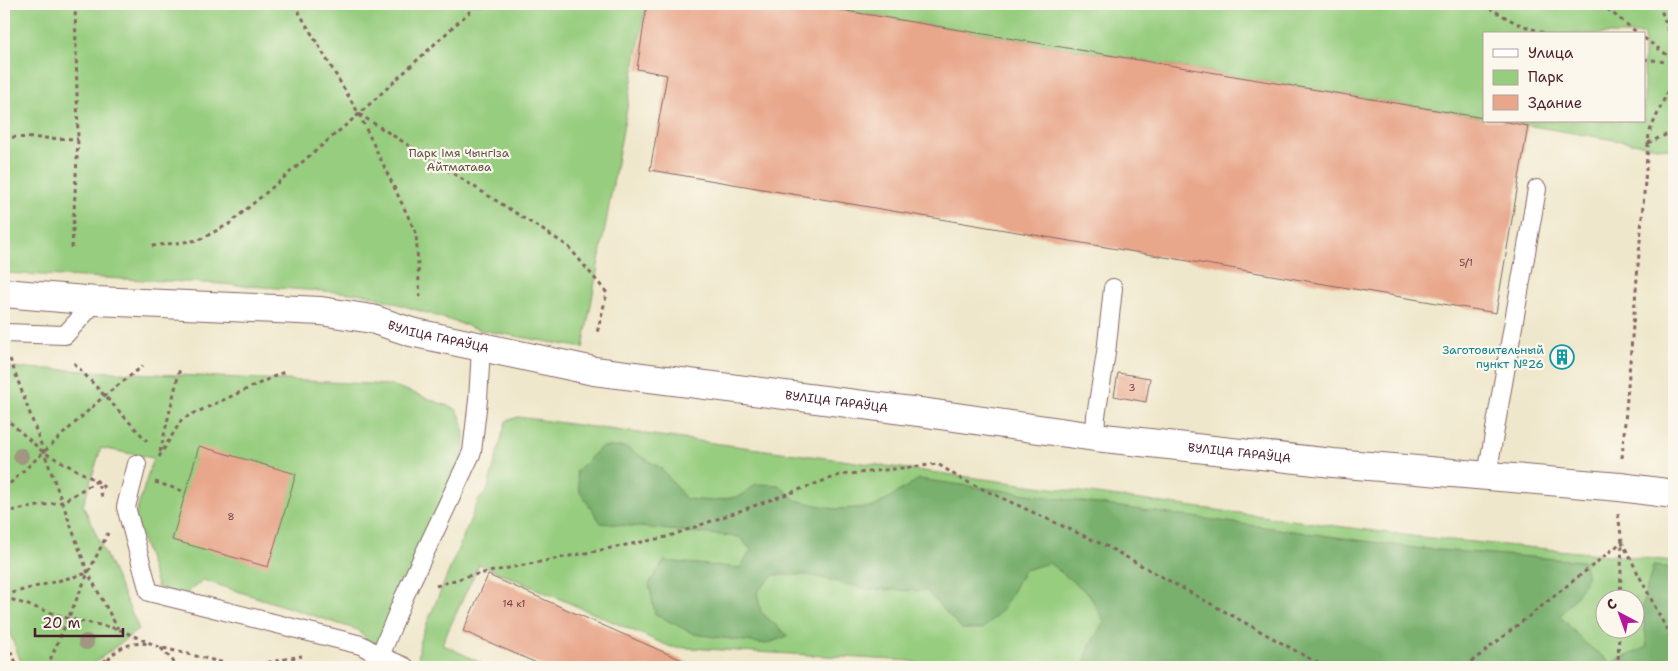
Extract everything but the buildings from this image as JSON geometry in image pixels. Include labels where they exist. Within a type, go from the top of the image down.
[{"type":"street","name":"ВУЛІЦА ГАРАЎЦА","points":[[4,294],[96,301],[322,311],[372,319],[410,332],[594,371],[1094,437],[1333,462],[1620,487],[1674,494]]},
{"type":"lane","points":[[1487,475],[1537,189]]},
{"type":"lane","points":[[1094,437],[1113,288]]},
{"type":"lane","points":[[4,333],[65,335],[96,301]]},
{"type":"lane","points":[[380,656],[404,597],[472,452],[481,348]]},
{"type":"lane","points":[[137,464],[126,506],[149,592],[361,645],[404,667]]},
{"type":"path","points":[[72,248],[78,139],[74,4]]},
{"type":"path","points":[[294,4],[359,114],[416,233],[420,298]]},
{"type":"path","points":[[152,246],[199,240],[229,224],[359,114],[478,4]]},
{"type":"path","points":[[1482,4],[1516,23],[1541,32]]},
{"type":"path","points":[[1602,4],[1637,32]]},
{"type":"path","points":[[1659,4],[1674,47]]},
{"type":"path","points":[[1646,40],[1674,62]]},
{"type":"path","points":[[1646,59],[1674,62]]},
{"type":"path","points":[[1621,463],[1649,133],[1674,77]]},
{"type":"path","points":[[359,114],[568,246],[606,292],[597,333]]},
{"type":"path","points":[[1648,144],[1674,131]]},
{"type":"path","points":[[4,137],[78,139]]},
{"type":"path","points":[[10,359],[88,573],[118,629]]},
{"type":"path","points":[[74,363],[147,442]]},
{"type":"path","points":[[4,489],[104,396],[143,366]]},
{"type":"path","points":[[157,464],[180,368]]},
{"type":"path","points":[[160,455],[182,419],[284,372]]},
{"type":"path","points":[[4,418],[43,452],[97,481],[126,506],[112,526],[88,573],[47,667]]},
{"type":"path","points":[[154,448],[160,455]]},
{"type":"path","points":[[404,597],[468,576],[668,537],[840,474],[938,464],[961,479],[1108,547],[1325,667]]},
{"type":"path","points":[[4,512],[62,502],[97,481]]},
{"type":"path","points":[[97,481],[106,508]]},
{"type":"path","points":[[152,481],[186,492]]},
{"type":"path","points":[[1618,511],[1622,542],[1620,588]]},
{"type":"path","points":[[1622,542],[1674,644]]},
{"type":"path","points":[[1465,667],[1622,542]]},
{"type":"path","points":[[4,596],[88,573]]},
{"type":"path","points":[[4,596],[67,618],[118,629],[160,647],[176,667]]},
{"type":"path","points":[[4,637],[18,667]]},
{"type":"path","points":[[1618,667],[1619,638]]},
{"type":"path","points":[[97,667],[117,650],[128,644],[140,642],[242,667]]},
{"type":"path","points":[[104,667],[108,659]]},
{"type":"green space","name":"Парк імя Чынгіза Айтматава","points":[[4,4],[646,4],[583,348],[481,330],[366,294],[205,283],[4,273]]},
{"type":"green space","points":[[805,4],[1674,4],[1674,150],[1508,122],[1646,122],[1646,32],[1483,32],[1483,118]]},
{"type":"green space","points":[[4,367],[392,385],[456,409],[463,425],[463,455],[379,652],[358,630],[203,580],[185,595],[158,588],[135,517],[153,458],[101,448],[83,505],[139,629],[89,667],[23,667],[11,636],[4,630]]},
{"type":"green space","points":[[518,417],[1419,537],[1674,561],[1674,667],[926,667],[911,661],[671,647],[479,564],[442,644],[481,663],[479,667],[421,667],[418,662],[420,640],[479,499],[487,492],[506,421]]},
{"type":"green space","points":[[601,447],[625,447],[661,468],[686,499],[714,501],[741,496],[756,484],[779,485],[795,500],[835,509],[874,507],[919,479],[1415,548],[1583,561],[1587,578],[1560,616],[1585,643],[1611,663],[1647,647],[1646,591],[1653,566],[1674,568],[1674,667],[1082,667],[1092,642],[1104,621],[1089,594],[1049,563],[1024,570],[1003,609],[983,629],[962,629],[926,591],[866,589],[810,575],[773,575],[757,592],[761,612],[788,636],[766,644],[694,634],[655,614],[649,584],[664,561],[740,568],[751,550],[740,537],[601,523],[580,492],[576,472]]},
{"type":"place","name":"Заготовительный пункт №26","points":[[1562,357]]}]
